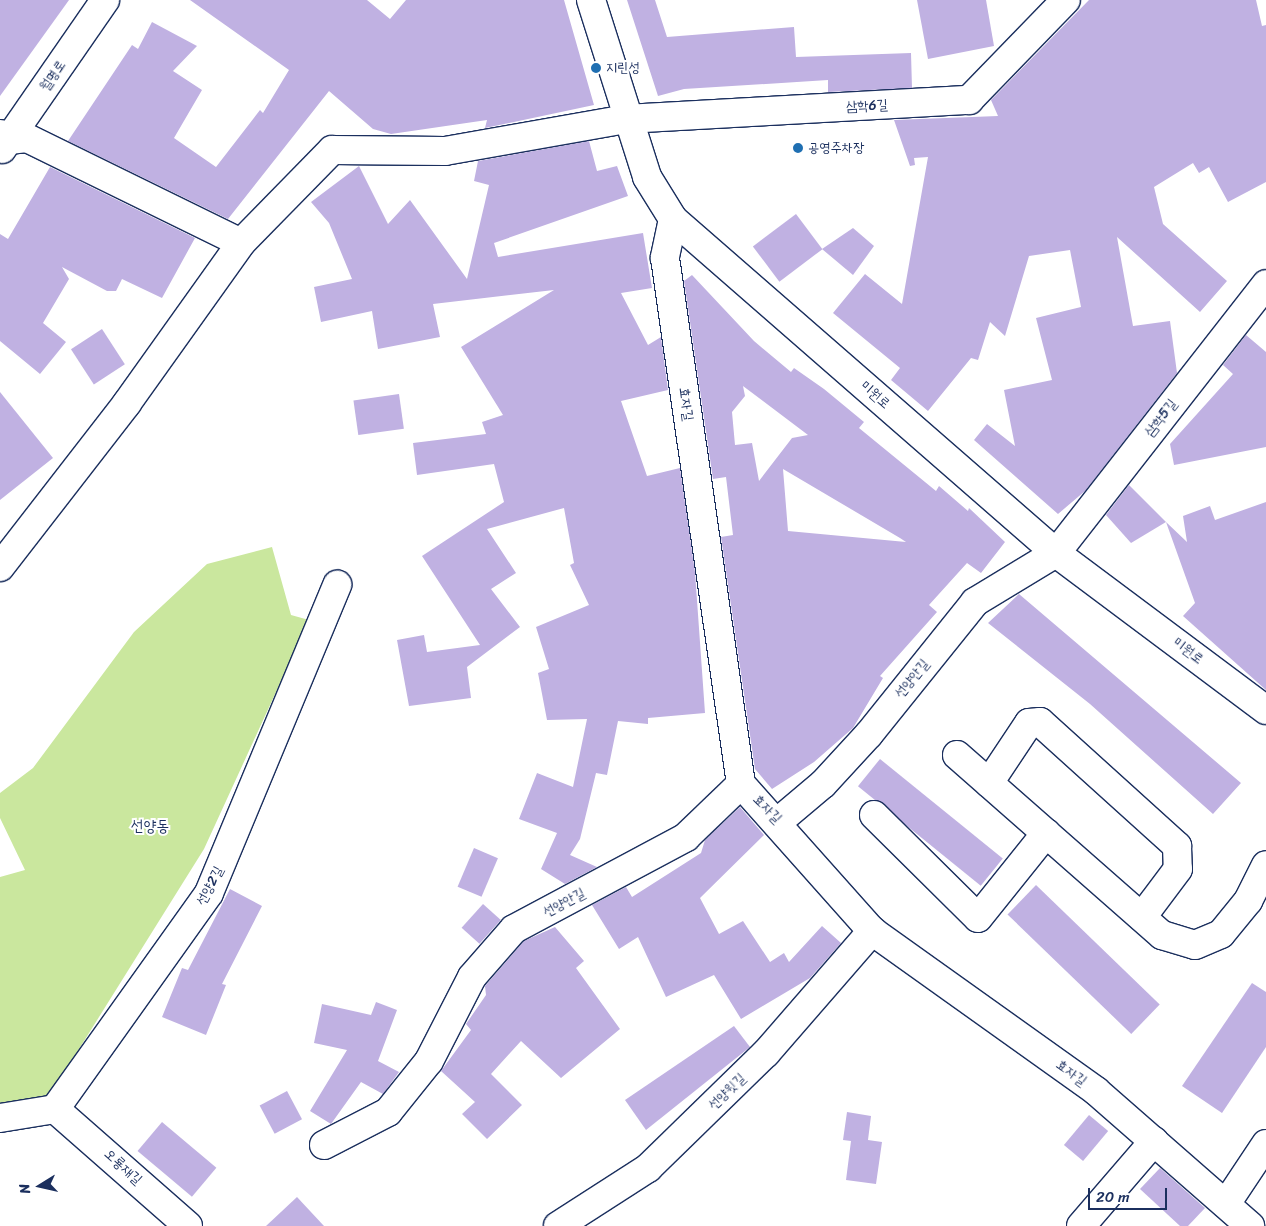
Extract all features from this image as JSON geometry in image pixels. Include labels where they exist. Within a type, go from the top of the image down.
[{"type":"street","name":"월명로","points":[[3,142],[105,0]]},
{"type":"street","name":"미원로","points":[[590,0],[626,119],[647,177],[673,218],[1056,553],[1266,710]]},
{"type":"street","name":"삼학6길","points":[[0,568],[126,404],[241,243],[332,150],[446,151],[626,119],[969,100],[1066,0]]},
{"type":"street","points":[[3,142],[27,138],[241,243]]},
{"type":"street","name":"효자길","points":[[673,218],[665,258],[742,784],[779,821],[872,931],[1096,1091],[1250,1226]]},
{"type":"street","name":"삼학5길","points":[[1056,553],[1266,284]]},
{"type":"street","name":"선양안길","points":[[779,821],[823,784],[869,734],[975,602],[1056,553]]},
{"type":"street","name":"선양2길","points":[[56,1109],[209,893],[337,585]]},
{"type":"street","points":[[989,783],[1029,723],[1040,722],[1177,846],[1178,869],[1142,917]]},
{"type":"street","points":[[957,755],[1162,935],[1195,945],[1221,934],[1248,901],[1266,865]]},
{"type":"street","name":"선양안길","points":[[324,1146],[388,1112],[429,1061],[472,977],[514,929],[686,837],[742,784]]},
{"type":"street","points":[[874,815],[978,918],[1046,833]]},
{"type":"street","name":"선양윗길","points":[[558,1226],[648,1168],[766,1054],[872,931]]},
{"type":"street","points":[[0,1118],[56,1109]]},
{"type":"street","name":"오룡재길","points":[[56,1109],[188,1226]]},
{"type":"street","points":[[1080,1226],[1154,1141]]},
{"type":"street","points":[[1226,1204],[1266,1144]]},
{"type":"green space","points":[[272,547],[291,615],[309,620],[204,849],[44,1105],[0,1112],[0,877],[25,870],[0,818],[0,793],[33,768],[134,632],[207,564]]},
{"type":"building","points":[[0,0],[69,0],[0,96]]},
{"type":"building","points":[[190,0],[367,0],[390,19],[406,0],[564,0],[594,105],[485,128],[487,120],[391,134],[373,129],[329,91],[228,219],[68,141],[132,45],[138,49],[152,22],[197,46],[173,71],[202,90],[174,138],[216,167],[260,110],[263,113],[289,70]]},
{"type":"building","points":[[627,0],[655,0],[667,37],[794,27],[796,57],[911,53],[912,88],[828,92],[828,80],[684,89],[658,96]]},
{"type":"building","points":[[917,0],[986,0],[994,46],[928,59]]},
{"type":"building","points":[[1089,0],[1256,0],[1262,26],[1266,25],[1266,182],[1228,202],[1209,167],[1199,173],[1193,163],[1154,187],[1163,224],[1227,281],[1200,312],[1117,237],[1133,326],[1170,321],[1177,373],[1085,491],[1058,514],[974,440],[987,424],[1015,446],[1004,390],[1052,380],[1036,318],[1081,307],[1070,250],[1029,256],[1005,336],[990,322],[978,360],[971,358],[928,411],[891,380],[900,368],[833,313],[865,274],[902,304],[928,157],[914,158],[915,165],[910,166],[894,120],[998,116],[991,100]]},
{"type":"building","points":[[589,141],[597,171],[617,166],[628,196],[494,243],[498,257],[643,233],[652,288],[621,293],[648,345],[661,337],[668,390],[621,401],[647,476],[680,468],[695,572],[705,713],[648,718],[648,724],[618,721],[607,775],[596,773],[580,839],[570,855],[597,867],[565,884],[541,869],[557,833],[519,819],[537,773],[573,787],[587,719],[547,720],[538,673],[549,669],[536,627],[589,605],[570,565],[574,563],[564,508],[487,529],[516,573],[491,589],[520,627],[467,667],[471,698],[409,706],[397,640],[424,635],[427,652],[480,645],[422,556],[504,502],[494,464],[417,475],[413,443],[486,434],[482,422],[503,415],[461,347],[554,290],[433,304],[440,337],[378,349],[372,311],[321,322],[314,287],[352,279],[329,223],[311,202],[359,166],[388,224],[410,200],[467,279],[489,185],[474,181],[478,161]]},
{"type":"building","points":[[50,167],[195,238],[162,298],[122,279],[116,291],[107,291],[62,267],[69,279],[43,323],[66,342],[40,374],[0,341],[0,234],[8,239]]},
{"type":"building","points":[[796,214],[822,249],[779,282],[753,246]]},
{"type":"building","points":[[853,228],[874,246],[853,275],[822,249]]},
{"type":"building","points":[[692,275],[754,341],[791,372],[794,368],[824,389],[864,422],[859,428],[936,491],[939,486],[968,511],[969,508],[1005,542],[981,573],[967,563],[929,605],[937,612],[880,676],[883,678],[853,728],[814,762],[772,789],[755,769],[721,537],[733,535],[726,477],[713,479],[684,281]],"holes":[[[743,386],[808,435],[792,438],[759,481],[752,443],[735,445],[732,412],[745,396]],[[783,469],[900,538],[906,542],[788,531]]]},
{"type":"building","points":[[102,329],[125,364],[94,384],[71,349]]},
{"type":"building","points":[[1246,335],[1266,352],[1266,447],[1174,465],[1170,444],[1233,374],[1223,365]]},
{"type":"building","points":[[0,392],[53,458],[0,500]]},
{"type":"building","points":[[399,394],[404,429],[358,435],[353,400]]},
{"type":"building","points":[[1129,485],[1166,522],[1131,543],[1106,515]]},
{"type":"building","points":[[1266,502],[1266,690],[1183,616],[1195,603],[1166,522],[1187,542],[1183,516],[1210,506],[1215,520]]},
{"type":"building","points":[[1019,594],[1241,783],[1213,814],[1090,704],[988,623]]},
{"type":"building","points":[[880,759],[1003,858],[981,886],[858,786]]},
{"type":"building","points":[[740,807],[764,835],[700,898],[719,934],[743,921],[770,962],[784,953],[789,962],[822,926],[841,943],[810,978],[741,1019],[714,975],[666,997],[638,937],[619,949],[592,905],[626,887],[632,897],[701,853],[705,840]]},
{"type":"building","points":[[474,848],[498,858],[482,897],[458,887]]},
{"type":"building","points":[[1036,885],[1160,1004],[1131,1034],[1008,914]]},
{"type":"building","points":[[230,889],[262,906],[222,984],[226,985],[206,1035],[162,1017],[182,968],[188,970]]},
{"type":"building","points":[[483,904],[501,920],[479,944],[462,928]]},
{"type":"building","points":[[555,927],[584,961],[576,968],[620,1029],[561,1078],[521,1041],[491,1074],[522,1105],[487,1139],[462,1114],[475,1102],[441,1071],[471,1030],[466,1024],[486,995],[485,986],[524,941]]},
{"type":"building","points":[[1252,983],[1266,992],[1266,1047],[1222,1113],[1182,1086]]},
{"type":"building","points":[[376,1002],[397,1010],[378,1061],[399,1072],[383,1094],[361,1082],[331,1124],[310,1111],[347,1050],[314,1043],[322,1004],[371,1015]]},
{"type":"building","points":[[734,1026],[750,1047],[646,1130],[625,1100]]},
{"type":"building","points":[[287,1091],[302,1119],[275,1134],[260,1106]]},
{"type":"building","points":[[847,1112],[871,1116],[868,1140],[882,1142],[876,1184],[846,1180],[851,1141],[843,1140]]},
{"type":"building","points":[[1089,1115],[1108,1131],[1083,1161],[1064,1145]]},
{"type":"building","points":[[162,1122],[216,1168],[192,1197],[138,1151]]},
{"type":"building","points":[[1160,1168],[1205,1208],[1188,1226],[1180,1226],[1140,1189]]},
{"type":"building","points":[[297,1197],[324,1226],[266,1226]]},
{"type":"place","name":"지린성","points":[[596,68]]},
{"type":"place","name":"공영주차장","points":[[798,148]]},
{"type":"district","name":"선양동","points":[[150,826]]}]
